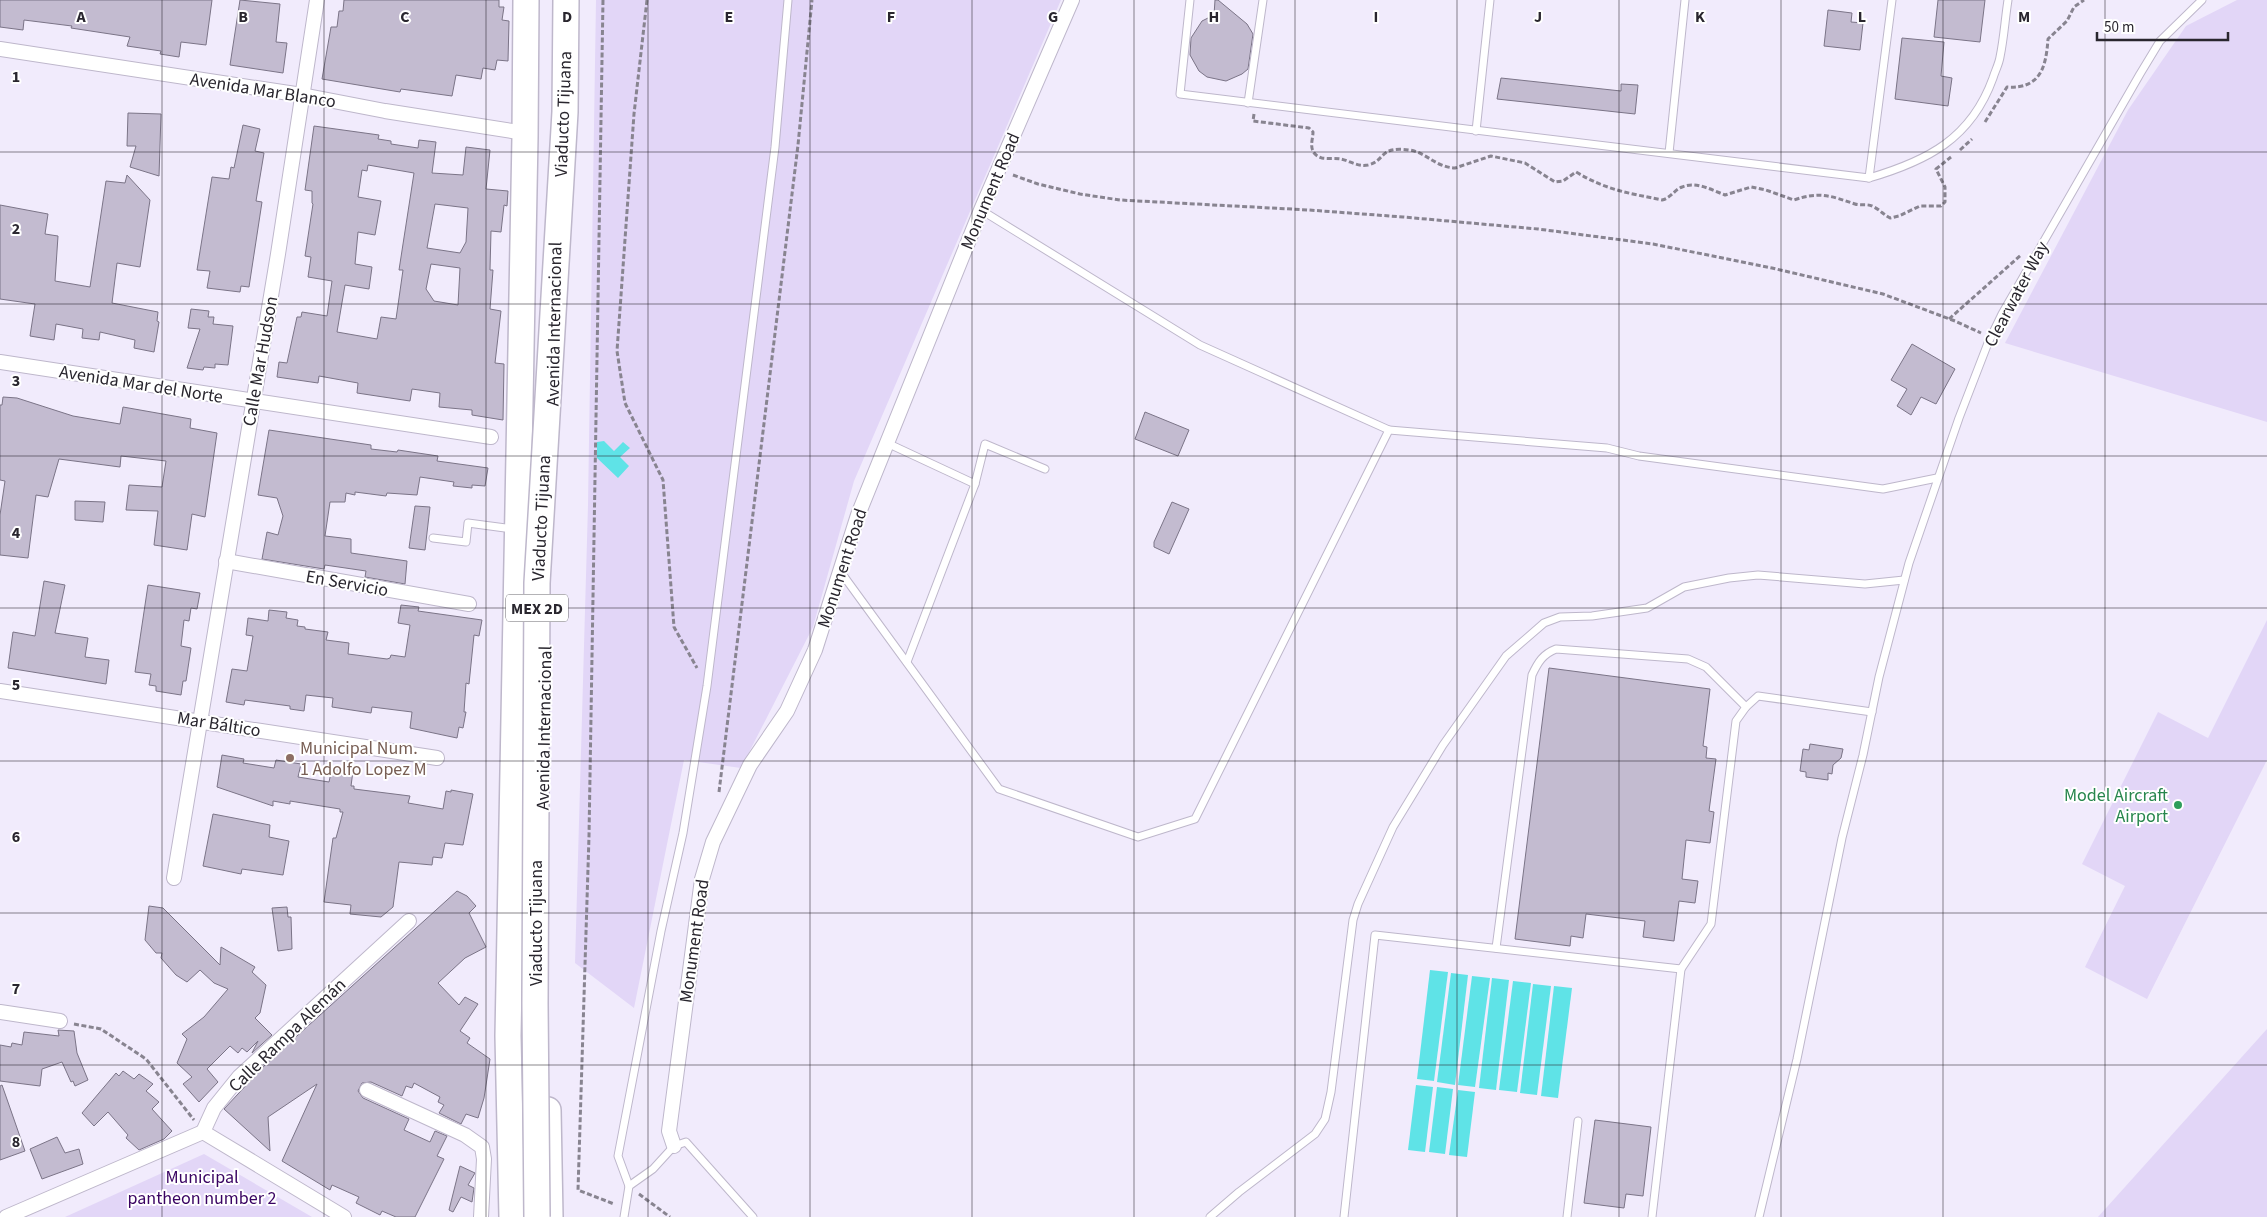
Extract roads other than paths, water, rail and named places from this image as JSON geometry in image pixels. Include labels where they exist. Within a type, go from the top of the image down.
[{"type":"highway","name":"Avenida Internacional","points":[[512,1217],[508,1036],[526,0]]},
{"type":"highway","name":"Viaducto Tijuana","points":[[526,0],[529,122],[524,989],[526,1217]]},
{"type":"highway","name":"Avenida Internacional","points":[[550,1217],[542,783],[560,0]]},
{"type":"highway","name":"Viaducto Tijuana","points":[[537,1217],[535,1004],[537,583],[565,112],[566,0]]},
{"type":"highway","points":[[495,1217],[508,1036]]},
{"type":"street","name":"Calle Mar Hudson","points":[[174,878],[202,721],[226,561],[280,244],[317,0]]},
{"type":"street","name":"Monument Road","points":[[674,1146],[670,1131],[702,879],[713,842],[750,765],[787,711],[815,650],[858,515],[998,169],[1072,0]]},
{"type":"street","name":"Avenida Mar Blanco","points":[[0,49],[302,95],[525,132]]},
{"type":"street","name":"Avenida Mar del Norte","points":[[0,362],[491,437]]},
{"type":"street","name":"En Servicio","points":[[226,561],[469,604]]},
{"type":"street","name":"Mar Báltico","points":[[0,691],[437,758]]},
{"type":"street","name":"Calle Rampa Alemán","points":[[203,1132],[214,1108],[239,1077],[409,921]]},
{"type":"street","points":[[0,1012],[60,1021]]},
{"type":"street","points":[[367,1090],[465,1135],[482,1147],[484,1169],[481,1217]]},
{"type":"street","points":[[6,1217],[203,1132],[344,1217]]},
{"type":"lane","points":[[624,1217],[629,1186],[618,1156],[660,931],[683,832],[707,686],[775,147],[788,0]]},
{"type":"lane","points":[[1190,0],[1180,94],[1868,178],[1899,170],[1927,156],[1955,137],[1974,116],[1988,93],[2000,58],[2008,0]]},
{"type":"lane","points":[[1248,102],[1263,0]]},
{"type":"lane","points":[[1476,131],[1490,0]]},
{"type":"lane","points":[[1669,153],[1684,0]]},
{"type":"lane","points":[[1868,178],[1892,0]]},
{"type":"lane","name":"Clearwater Way","points":[[1759,1217],[1797,1059],[1842,838],[1872,712],[1904,580],[1937,478],[1990,338],[2160,41],[2202,0]]},
{"type":"lane","points":[[981,210],[1200,345],[1389,430],[1607,448],[1639,456],[1883,489],[1937,478]]},
{"type":"lane","points":[[840,571],[1000,789],[1138,837],[1195,819],[1389,430]]},
{"type":"lane","points":[[887,442],[975,484]]},
{"type":"lane","points":[[906,662],[975,484],[985,444],[1045,469]]},
{"type":"lane","points":[[433,538],[466,542],[468,523],[518,530]]},
{"type":"lane","points":[[1210,1217],[1239,1192],[1315,1134],[1325,1119],[1331,1092],[1353,920],[1358,904],[1398,819],[1443,745],[1506,656],[1544,623],[1560,617],[1592,616],[1647,608],[1684,587],[1729,578],[1758,575],[1864,584],[1904,580]]},
{"type":"lane","points":[[1496,948],[1532,675],[1547,652],[1556,649],[1688,659],[1706,667],[1746,707]]},
{"type":"lane","points":[[1652,1217],[1681,969],[1711,924],[1736,721],[1746,707],[1758,696],[1872,712]]},
{"type":"lane","points":[[1344,1217],[1376,935],[1681,969]]},
{"type":"lane","points":[[1567,1217],[1578,1121]]},
{"type":"lane","points":[[629,1186],[653,1169],[674,1146],[686,1142],[753,1217]]},
{"type":"water","points":[[604,441],[614,451],[623,442],[630,448],[620,457],[629,466],[618,478],[597,458],[597,442]]},
{"type":"water","points":[[1430,970],[1448,972],[1434,1081],[1417,1079]]},
{"type":"water","points":[[1451,973],[1468,975],[1455,1085],[1437,1082]]},
{"type":"water","points":[[1472,976],[1490,978],[1475,1087],[1458,1085]]},
{"type":"water","points":[[1492,978],[1509,980],[1496,1090],[1479,1088]]},
{"type":"water","points":[[1513,981],[1531,983],[1517,1092],[1499,1090]]},
{"type":"water","points":[[1533,984],[1551,986],[1537,1095],[1520,1093]]},
{"type":"water","points":[[1554,986],[1572,988],[1558,1098],[1541,1096]]},
{"type":"water","points":[[1416,1085],[1433,1087],[1425,1152],[1408,1150]]},
{"type":"water","points":[[1437,1087],[1453,1089],[1445,1154],[1429,1152]]},
{"type":"water","points":[[1458,1090],[1475,1092],[1467,1157],[1449,1155]]},
{"type":"place","name":"Municipal Num. 1 Adolfo Lopez M","points":[[290,758]]},
{"type":"place","name":"Model Aircraft Airport","points":[[2178,805]]},
{"type":"park label","name":"Municipal pantheon number 2","points":[[202,1187]]}]
